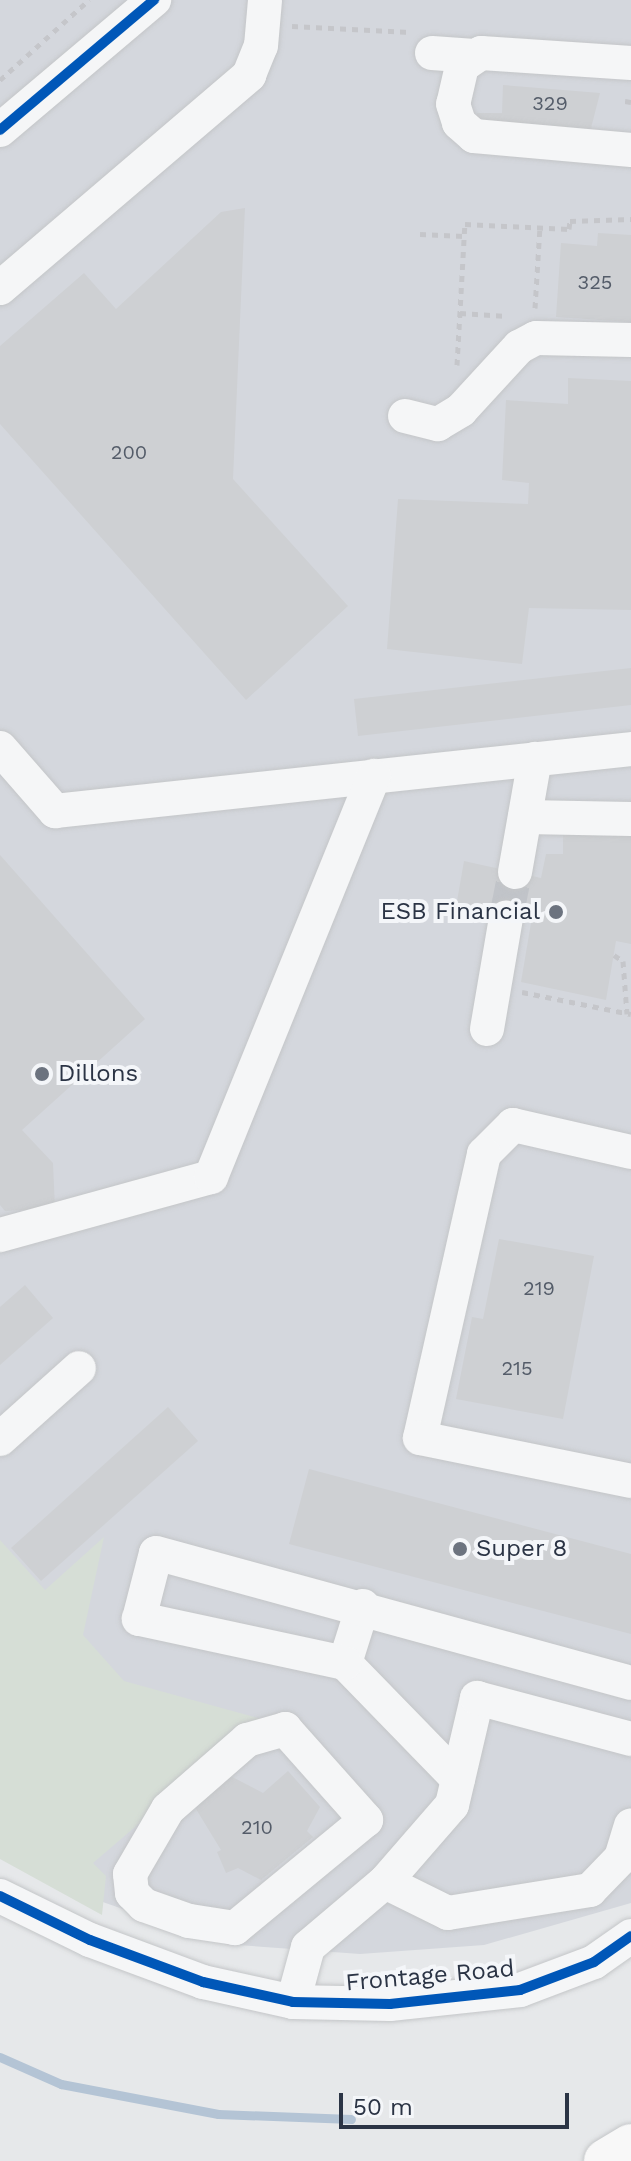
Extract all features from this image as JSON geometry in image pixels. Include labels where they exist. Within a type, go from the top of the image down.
[{"type":"highway","points":[[606,2161],[631,2146]]},
{"type":"street","points":[[0,130],[154,0]]},
{"type":"street","points":[[0,288],[249,75],[261,46],[265,0]]},
{"type":"street","points":[[432,53],[631,63]]},
{"type":"street","points":[[471,56],[456,81],[453,104],[469,135],[631,150]]},
{"type":"street","points":[[405,416],[438,424],[461,410],[519,347],[536,338],[631,340]]},
{"type":"street","points":[[3,758],[55,811],[631,749]]},
{"type":"street","points":[[515,872],[535,759]]},
{"type":"street","points":[[0,1235],[211,1177],[374,776]]},
{"type":"street","points":[[525,817],[631,819]]},
{"type":"street","points":[[487,1029],[506,918]]},
{"type":"street","points":[[631,1152],[513,1125],[484,1154],[420,1438],[631,1481]]},
{"type":"street","points":[[0,1439],[79,1368]]},
{"type":"street","points":[[458,1779],[345,1663],[139,1619],[156,1553],[363,1606],[631,1683]]},
{"type":"street","points":[[345,1663],[363,1606]]},
{"type":"street","points":[[293,2002],[308,1947],[385,1882],[452,1805],[477,1698],[631,1739]]},
{"type":"street","points":[[285,1729],[366,1820],[235,1928],[189,1921],[144,1905],[132,1893],[130,1874],[144,1846],[168,1809],[247,1740],[285,1729]]},
{"type":"street","points":[[385,1882],[426,1907],[448,1913],[590,1890],[621,1858],[631,1826]]},
{"type":"street","name":"Frontage Road","points":[[0,1896],[172,1971],[293,2002],[390,2004],[520,1990],[594,1962],[631,1936]]},
{"type":"street","points":[[172,1971],[189,1921]]},
{"type":"path","points":[[0,80],[89,0]]},
{"type":"path","points":[[457,372],[465,224],[540,227],[631,219]]},
{"type":"path","points":[[534,319],[540,227]]},
{"type":"path","points":[[420,234],[464,236]]},
{"type":"path","points":[[460,313],[519,317]]},
{"type":"path","points":[[494,986],[629,1014],[623,961],[614,955]]},
{"type":"shaded area","points":[[0,0],[631,0],[631,1903],[484,1945],[360,1954],[224,1944],[94,1899],[0,1846]]},
{"type":"shaded area","points":[[104,1537],[83,1635],[124,1681],[261,1719],[93,1863],[106,1876],[102,1915],[0,1859],[0,1540],[45,1590]]},
{"type":"building","points":[[503,85],[600,93],[588,140],[474,136],[477,113],[502,113]]},
{"type":"building","points":[[245,208],[233,479],[348,606],[246,700],[0,424],[0,346],[84,273],[116,309],[221,212]]},
{"type":"building","points":[[598,233],[631,235],[631,322],[556,317],[561,243],[597,246]]},
{"type":"building","points":[[568,378],[631,381],[631,610],[529,608],[522,664],[387,649],[398,499],[528,504],[529,483],[502,480],[506,400],[568,404]]},
{"type":"building","points":[[631,668],[631,705],[358,736],[354,699]]},
{"type":"building","name":"ESB Financial","points":[[563,824],[631,824],[631,944],[616,941],[606,1000],[521,982],[531,923],[456,907],[464,861],[541,878],[546,854],[563,854]]},
{"type":"building","name":"Dillons","points":[[0,855],[145,1019],[22,1130],[53,1163],[55,1208],[5,1211],[0,1205]]},
{"type":"building","points":[[499,1239],[594,1256],[563,1419],[456,1399],[472,1317],[483,1319]]},
{"type":"building","points":[[25,1285],[53,1318],[0,1365],[0,1307]]},
{"type":"building","points":[[168,1407],[198,1441],[41,1581],[11,1548]]},
{"type":"building","name":"Super 8","points":[[309,1469],[631,1554],[631,1634],[289,1544]]},
{"type":"building","points":[[217,1769],[263,1793],[288,1771],[320,1807],[307,1831],[313,1837],[261,1880],[238,1868],[226,1873],[217,1852],[221,1850],[196,1809],[191,1792]]},
{"type":"waterway","points":[[0,2057],[61,2084],[218,2114],[351,2119]]},
{"type":"tunnel","points":[[506,918],[515,872]]},
{"type":"cycle path","points":[[0,130],[154,0]]},
{"type":"cycle path","points":[[0,1896],[90,1940],[203,1982],[293,2002],[390,2004],[520,1990],[594,1962],[631,1936]]},
{"type":"place","name":"ESB Financial","points":[[556,912]]},
{"type":"place","name":"Dillons","points":[[42,1074]]},
{"type":"place","name":"Super 8","points":[[460,1549]]}]
